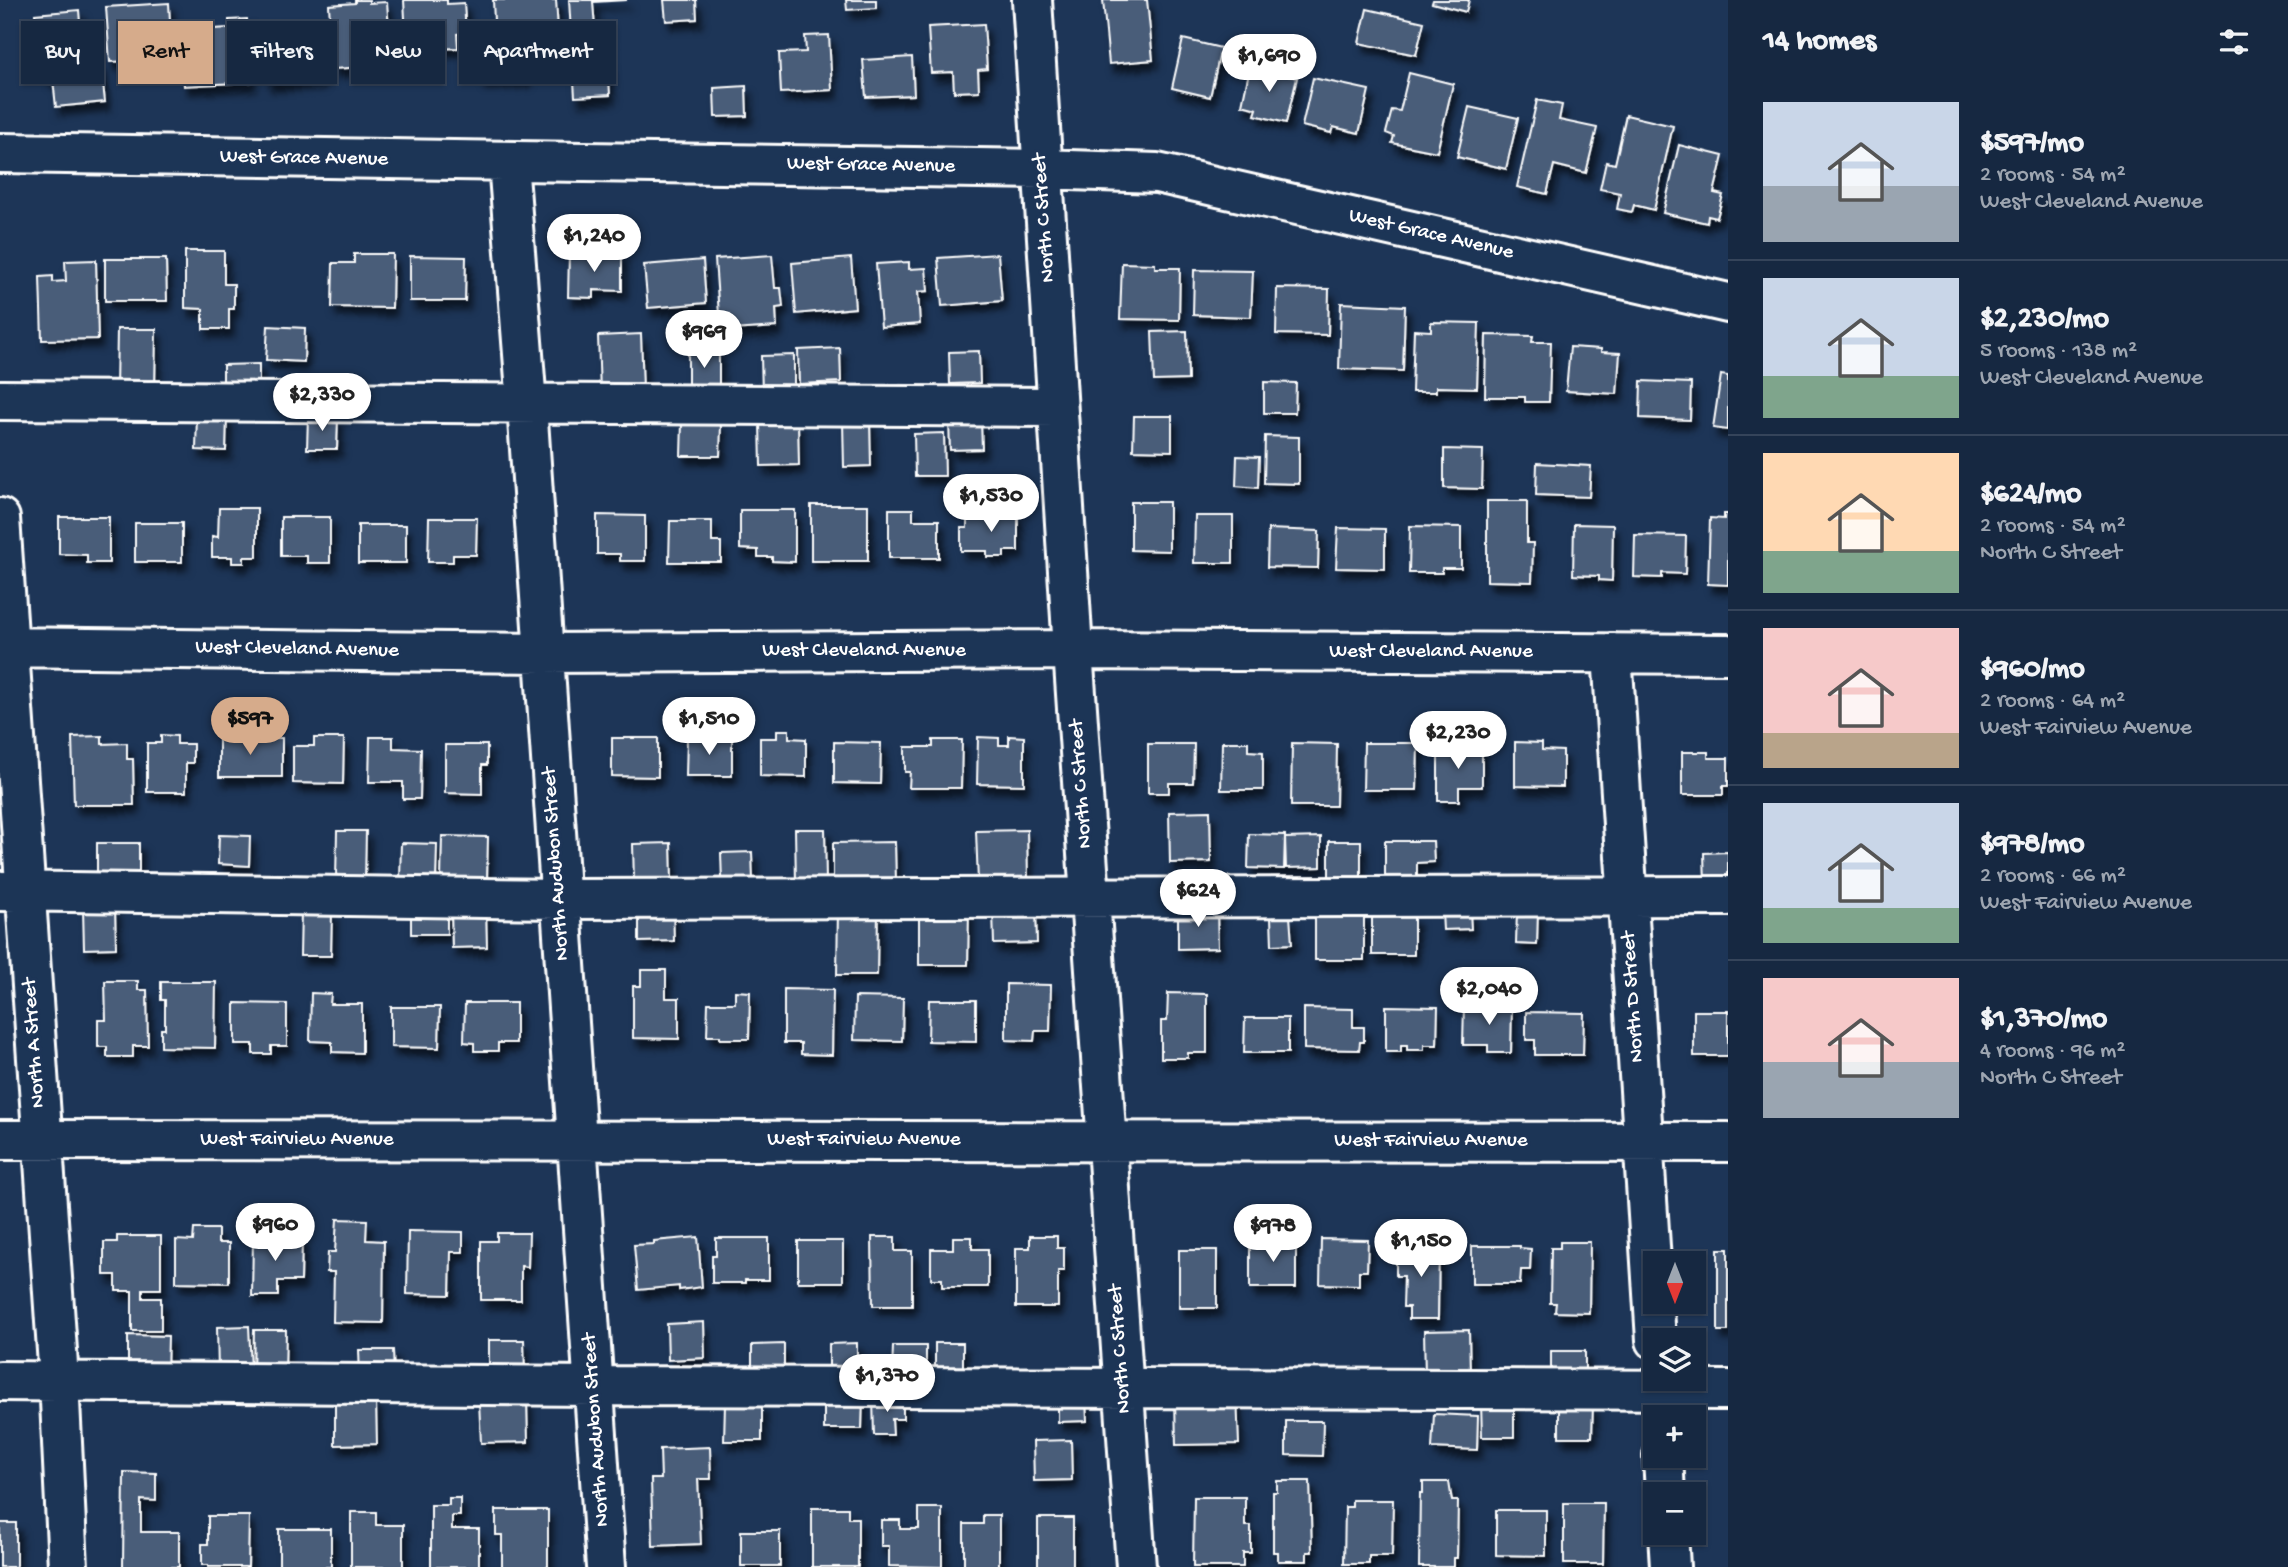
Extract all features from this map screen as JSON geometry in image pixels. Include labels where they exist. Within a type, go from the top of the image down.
[{"type":"street","name":"North C Street","points":[[1032,0],[1041,169],[1136,1567]]},
{"type":"street","name":"West Grace Avenue","points":[[0,153],[1157,173],[1728,303]]},
{"type":"street","name":"North Audubon Street","points":[[508,162],[606,1567]]},
{"type":"street","points":[[0,400],[1057,407]]},
{"type":"street","name":"North A Street","points":[[0,518],[12,891],[42,1140],[68,1567]]},
{"type":"street","name":"West Cleveland Avenue","points":[[4,647],[543,653],[1073,650],[1728,654]]},
{"type":"street","name":"North D Street","points":[[1612,653],[1655,1328]]},
{"type":"street","points":[[12,891],[559,899],[1728,896]]},
{"type":"street","name":"West Fairview Avenue","points":[[0,1140],[1728,1142]]},
{"type":"street","points":[[0,1381],[595,1387],[1123,1387],[1659,1396],[1728,1390]]},
{"type":"street","points":[[1669,1545],[1670,1567]]},
{"type":"building","points":[[355,0],[369,0],[369,3],[387,2],[388,21],[351,21],[351,68],[337,69],[337,21],[330,21],[329,5],[355,3]]},
{"type":"building","points":[[404,0],[447,0],[447,4],[464,3],[465,21],[459,21],[458,48],[445,49],[445,21],[405,21]]},
{"type":"building","points":[[493,0],[556,0],[557,21],[494,21]]},
{"type":"building","points":[[569,0],[627,0],[593,2],[594,21],[570,21]]},
{"type":"building","points":[[664,0],[696,0],[697,19],[666,21]]},
{"type":"building","points":[[846,0],[876,0],[876,8],[847,10]]},
{"type":"building","points":[[1103,0],[1147,0],[1153,60],[1109,64]]},
{"type":"building","points":[[1433,0],[1469,0],[1466,12],[1432,3]]},
{"type":"building","points":[[169,3],[170,21],[118,21],[118,62],[110,62],[106,7]]},
{"type":"building","points":[[1367,9],[1424,22],[1416,55],[1359,43]]},
{"type":"building","points":[[79,10],[80,21],[36,21],[35,14]]},
{"type":"building","points":[[984,24],[987,69],[978,70],[979,91],[954,92],[953,72],[931,73],[928,27]]},
{"type":"building","points":[[227,28],[227,83],[184,86],[213,84],[213,29]]},
{"type":"building","points":[[829,35],[832,90],[781,93],[779,53],[806,52],[805,36]]},
{"type":"building","points":[[1183,39],[1221,48],[1210,97],[1172,88]]},
{"type":"building","points":[[912,57],[914,95],[866,97],[863,60]]},
{"type":"building","points":[[1250,67],[1297,78],[1286,123],[1255,115],[1257,109],[1242,105]]},
{"type":"building","points":[[1409,73],[1453,84],[1437,152],[1392,143],[1394,136],[1386,133],[1392,110],[1400,111]]},
{"type":"building","points":[[1313,78],[1369,90],[1359,133],[1333,127],[1331,133],[1302,126]]},
{"type":"building","points":[[54,84],[103,84],[105,102],[56,107]]},
{"type":"building","points":[[574,84],[609,84],[610,95],[575,97]]},
{"type":"building","points":[[746,86],[747,116],[715,117],[714,88]]},
{"type":"building","points":[[1537,100],[1562,105],[1559,120],[1597,128],[1586,173],[1554,165],[1547,194],[1517,187]]},
{"type":"building","points":[[1469,107],[1518,118],[1506,169],[1457,157]]},
{"type":"building","points":[[1626,115],[1673,126],[1654,210],[1634,205],[1632,212],[1617,209],[1620,193],[1600,189],[1606,162],[1615,164]]},
{"type":"building","points":[[1679,145],[1723,156],[1714,193],[1723,195],[1717,218],[1708,216],[1707,223],[1663,213]]},
{"type":"building","points":[[185,251],[224,251],[224,284],[234,284],[234,309],[229,309],[229,329],[203,329],[203,309],[185,308]]},
{"type":"building","points":[[569,253],[622,254],[622,291],[594,290],[594,298],[568,297]]},
{"type":"building","points":[[354,254],[393,254],[392,308],[332,307],[333,263],[354,263]]},
{"type":"building","points":[[998,254],[1002,301],[942,306],[938,258]]},
{"type":"building","points":[[772,255],[775,288],[781,288],[783,307],[776,308],[777,327],[731,330],[730,314],[719,315],[715,259]]},
{"type":"building","points":[[410,256],[466,257],[465,301],[410,301]]},
{"type":"building","points":[[851,258],[855,308],[796,314],[792,263]]},
{"type":"building","points":[[105,259],[166,259],[167,301],[105,301]]},
{"type":"building","points":[[96,260],[98,339],[42,340],[40,277],[53,276],[53,282],[66,281],[65,261]]},
{"type":"building","points":[[703,260],[706,303],[648,308],[644,265]]},
{"type":"building","points":[[909,262],[909,269],[926,268],[928,291],[918,292],[920,324],[881,327],[876,264]]},
{"type":"building","points":[[1122,263],[1155,264],[1155,268],[1180,268],[1179,320],[1120,319]]},
{"type":"building","points":[[1194,270],[1253,271],[1251,317],[1193,315]]},
{"type":"building","points":[[1277,288],[1329,289],[1328,335],[1276,334]]},
{"type":"building","points":[[1341,303],[1405,306],[1403,371],[1339,369]]},
{"type":"building","points":[[1431,322],[1479,323],[1477,388],[1436,387],[1436,392],[1412,392],[1414,330],[1431,331]]},
{"type":"building","points":[[268,326],[305,328],[304,362],[266,360]]},
{"type":"building","points":[[117,329],[156,329],[155,392],[116,391]]},
{"type":"building","points":[[1187,331],[1188,380],[1154,381],[1152,332]]},
{"type":"building","points":[[641,334],[643,389],[600,392],[598,336]]},
{"type":"building","points":[[1486,335],[1533,336],[1532,342],[1551,342],[1549,402],[1525,402],[1525,397],[1485,397]]},
{"type":"building","points":[[1570,347],[1620,353],[1617,394],[1566,391]]},
{"type":"building","points":[[840,348],[841,382],[799,384],[798,350]]},
{"type":"building","points":[[688,351],[719,351],[719,390],[688,390]]},
{"type":"building","points":[[979,351],[980,383],[950,384],[949,352]]},
{"type":"building","points":[[794,355],[794,392],[762,393],[761,356]]},
{"type":"building","points":[[259,364],[259,391],[223,391],[223,365]]},
{"type":"building","points":[[1721,375],[1728,376],[1728,430],[1713,428]]},
{"type":"building","points":[[1641,381],[1691,383],[1690,420],[1640,418]]},
{"type":"building","points":[[1264,382],[1296,383],[1295,413],[1264,413]]},
{"type":"building","points":[[197,414],[227,415],[226,451],[196,450]]},
{"type":"building","points":[[308,416],[338,417],[337,449],[307,449]]},
{"type":"building","points":[[1134,416],[1172,416],[1172,451],[1133,450]]},
{"type":"building","points":[[870,420],[871,466],[844,467],[843,421]]},
{"type":"building","points":[[949,421],[981,421],[982,449],[950,450]]},
{"type":"building","points":[[682,422],[721,423],[720,456],[681,456]]},
{"type":"building","points":[[798,422],[799,465],[761,466],[760,423]]},
{"type":"building","points":[[944,433],[945,476],[915,476],[914,434]]},
{"type":"building","points":[[1265,436],[1299,437],[1299,484],[1264,483]]},
{"type":"building","points":[[1444,449],[1483,450],[1482,489],[1444,488]]},
{"type":"building","points":[[1237,456],[1259,457],[1258,488],[1236,486]]},
{"type":"building","points":[[1537,463],[1591,466],[1589,497],[1536,495]]},
{"type":"building","points":[[1487,501],[1527,501],[1527,543],[1533,543],[1532,582],[1487,581]]},
{"type":"building","points":[[1131,502],[1169,502],[1169,551],[1131,550]]},
{"type":"building","points":[[811,505],[868,505],[868,561],[811,561]]},
{"type":"building","points":[[219,508],[257,508],[257,557],[244,557],[244,563],[232,563],[232,557],[212,557],[212,536],[218,537]]},
{"type":"building","points":[[889,509],[913,509],[913,520],[939,520],[939,558],[889,558]]},
{"type":"building","points":[[740,510],[795,510],[795,562],[772,561],[772,557],[758,557],[758,550],[740,549]]},
{"type":"building","points":[[967,514],[1018,514],[1018,551],[1004,551],[1004,557],[987,557],[987,551],[961,551],[961,528],[967,528]]},
{"type":"building","points":[[1724,514],[1728,514],[1728,585],[1708,584],[1710,518],[1724,519]]},
{"type":"building","points":[[597,515],[645,516],[645,561],[620,561],[620,554],[597,554]]},
{"type":"building","points":[[1195,516],[1233,516],[1233,563],[1194,563]]},
{"type":"building","points":[[59,517],[109,517],[109,563],[87,563],[87,555],[59,554]]},
{"type":"building","points":[[281,517],[330,517],[330,563],[307,563],[307,556],[281,556]]},
{"type":"building","points":[[429,518],[477,518],[476,555],[453,555],[453,562],[428,562]]},
{"type":"building","points":[[670,521],[712,521],[712,542],[721,542],[721,562],[669,562]]},
{"type":"building","points":[[135,523],[182,523],[182,562],[135,562]]},
{"type":"building","points":[[1574,524],[1613,525],[1612,581],[1599,580],[1599,576],[1573,575]]},
{"type":"building","points":[[358,525],[406,525],[406,563],[358,563]]},
{"type":"building","points":[[1410,526],[1461,527],[1461,568],[1442,568],[1442,573],[1409,573]]},
{"type":"building","points":[[1338,528],[1385,529],[1385,569],[1336,568]]},
{"type":"building","points":[[1268,529],[1319,531],[1318,568],[1267,567]]},
{"type":"building","points":[[1635,535],[1686,536],[1685,574],[1662,573],[1662,578],[1634,577]]},
{"type":"building","points":[[777,730],[789,730],[789,738],[806,739],[806,777],[760,776],[760,738],[777,738]]},
{"type":"building","points":[[161,735],[177,736],[177,744],[193,744],[193,763],[186,763],[186,792],[147,792],[147,743],[161,743]]},
{"type":"building","points":[[102,736],[102,744],[127,743],[127,759],[133,759],[134,805],[74,805],[72,737]]},
{"type":"building","points":[[1009,736],[1024,737],[1024,785],[977,784],[978,737],[999,738],[999,745],[1009,745]]},
{"type":"building","points":[[219,737],[282,738],[282,777],[219,777]]},
{"type":"building","points":[[370,737],[393,737],[393,748],[421,749],[420,799],[403,799],[403,782],[369,782]]},
{"type":"building","points":[[687,737],[732,738],[732,776],[686,776]]},
{"type":"building","points":[[314,738],[344,738],[343,784],[293,783],[293,746],[314,746]]},
{"type":"building","points":[[612,738],[658,738],[658,777],[612,776]]},
{"type":"building","points":[[933,740],[962,740],[961,788],[909,788],[910,772],[905,772],[905,747],[933,747]]},
{"type":"building","points":[[834,742],[881,743],[880,784],[834,783]]},
{"type":"building","points":[[1222,742],[1248,742],[1248,751],[1263,752],[1263,790],[1221,790]]},
{"type":"building","points":[[1515,742],[1542,743],[1542,750],[1563,751],[1563,787],[1515,786]]},
{"type":"building","points":[[1292,743],[1337,744],[1336,806],[1291,806]]},
{"type":"building","points":[[1364,743],[1418,743],[1417,790],[1363,790]]},
{"type":"building","points":[[1148,744],[1194,744],[1193,783],[1169,783],[1169,793],[1148,793]]},
{"type":"building","points":[[445,745],[487,745],[487,765],[482,765],[482,794],[445,793]]},
{"type":"building","points":[[1438,747],[1482,747],[1482,787],[1459,787],[1459,801],[1438,801]]},
{"type":"building","points":[[1682,752],[1708,752],[1708,758],[1728,758],[1728,786],[1723,786],[1723,795],[1682,795]]},
{"type":"building","points":[[1210,811],[1211,862],[1170,863],[1169,812]]},
{"type":"building","points":[[795,829],[825,829],[826,881],[796,882]]},
{"type":"building","points":[[1027,830],[1028,881],[978,882],[976,831]]},
{"type":"building","points":[[337,831],[366,831],[365,881],[336,880]]},
{"type":"building","points":[[1249,834],[1285,835],[1284,869],[1248,868]]},
{"type":"building","points":[[219,835],[250,836],[249,866],[218,864]]},
{"type":"building","points":[[442,836],[488,837],[487,880],[441,880]]},
{"type":"building","points":[[1321,837],[1321,867],[1286,868],[1285,838]]},
{"type":"building","points":[[1329,841],[1361,841],[1361,879],[1329,879]]},
{"type":"building","points":[[1385,841],[1433,841],[1434,862],[1417,863],[1417,879],[1385,879]]},
{"type":"building","points":[[895,842],[896,882],[833,882],[833,843]]},
{"type":"building","points":[[97,843],[139,843],[139,878],[97,879]]},
{"type":"building","points":[[401,843],[437,844],[436,880],[400,880]]},
{"type":"building","points":[[671,843],[672,881],[634,883],[633,844]]},
{"type":"building","points":[[752,852],[753,881],[722,882],[721,853]]},
{"type":"building","points":[[1728,852],[1728,883],[1705,884],[1704,853]]},
{"type":"building","points":[[115,907],[116,948],[84,949],[83,908]]},
{"type":"building","points":[[447,907],[447,934],[411,934],[411,908]]},
{"type":"building","points":[[486,907],[487,947],[452,948],[451,908]]},
{"type":"building","points":[[639,907],[673,907],[674,941],[639,942]]},
{"type":"building","points":[[838,908],[878,909],[877,975],[837,975]]},
{"type":"building","points":[[919,909],[969,910],[968,965],[919,965]]},
{"type":"building","points":[[1036,909],[1037,943],[994,944],[993,910]]},
{"type":"building","points":[[1217,909],[1218,948],[1178,949],[1178,910]]},
{"type":"building","points":[[301,910],[332,911],[331,956],[300,956]]},
{"type":"building","points":[[1517,910],[1538,911],[1537,945],[1516,944]]},
{"type":"building","points":[[1470,911],[1471,929],[1443,930],[1442,912]]},
{"type":"building","points":[[1364,913],[1364,960],[1315,960],[1315,914]]},
{"type":"building","points":[[1290,916],[1292,944],[1272,945],[1271,917]]},
{"type":"building","points":[[1372,916],[1414,916],[1414,955],[1372,955]]},
{"type":"building","points":[[641,970],[666,970],[666,998],[679,998],[679,1039],[633,1038],[633,986],[641,986]]},
{"type":"building","points":[[105,981],[138,981],[138,990],[147,990],[148,1046],[133,1046],[133,1057],[107,1057],[107,1047],[98,1047],[98,1020],[106,1020]]},
{"type":"building","points":[[161,982],[216,982],[215,1048],[161,1047],[161,1029],[165,1029],[165,1000],[161,1000]]},
{"type":"building","points":[[1006,984],[1051,985],[1050,1031],[1035,1031],[1034,1041],[1006,1040]]},
{"type":"building","points":[[784,989],[833,990],[832,1055],[801,1054],[801,1043],[784,1043]]},
{"type":"building","points":[[735,991],[750,992],[749,1039],[707,1036],[708,1003],[735,1003]]},
{"type":"building","points":[[311,993],[331,994],[330,1004],[362,1004],[362,1053],[332,1052],[332,1042],[310,1041]]},
{"type":"building","points":[[1168,993],[1207,994],[1207,1053],[1188,1053],[1188,1058],[1161,1058],[1161,1021],[1167,1021]]},
{"type":"building","points":[[855,997],[903,998],[902,1041],[854,1040]]},
{"type":"building","points":[[929,1000],[976,1000],[976,1042],[928,1041]]},
{"type":"building","points":[[235,1003],[287,1004],[287,1046],[271,1046],[271,1054],[253,1054],[253,1044],[235,1044]]},
{"type":"building","points":[[465,1003],[516,1003],[516,1043],[498,1043],[498,1051],[474,1051],[474,1043],[464,1042]]},
{"type":"building","points":[[1464,1005],[1512,1005],[1511,1053],[1488,1053],[1488,1045],[1463,1045]]},
{"type":"building","points":[[1386,1006],[1438,1007],[1437,1045],[1424,1045],[1424,1050],[1407,1050],[1407,1045],[1401,1045],[1401,1052],[1386,1052]]},
{"type":"building","points":[[391,1007],[440,1007],[439,1048],[391,1047]]},
{"type":"building","points":[[1304,1008],[1353,1009],[1353,1027],[1364,1027],[1364,1042],[1360,1042],[1359,1050],[1304,1049]]},
{"type":"building","points":[[1694,1011],[1728,1011],[1728,1056],[1694,1056]]},
{"type":"building","points":[[1526,1012],[1584,1013],[1583,1055],[1535,1055],[1535,1040],[1526,1040]]},
{"type":"building","points":[[1245,1018],[1288,1018],[1288,1053],[1244,1053]]},
{"type":"building","points":[[337,1219],[367,1220],[366,1240],[384,1241],[383,1323],[333,1322],[334,1272],[327,1272],[328,1252],[335,1252]]},
{"type":"building","points":[[194,1229],[218,1229],[218,1243],[229,1243],[229,1283],[176,1282],[176,1240],[193,1241]]},
{"type":"building","points":[[267,1231],[289,1231],[289,1239],[302,1240],[301,1281],[278,1281],[278,1296],[252,1296],[253,1239],[267,1239]]},
{"type":"building","points":[[408,1231],[463,1232],[463,1252],[451,1252],[450,1295],[407,1294]]},
{"type":"building","points":[[497,1233],[529,1233],[528,1267],[521,1266],[521,1300],[481,1300],[481,1241],[497,1241]]},
{"type":"building","points":[[117,1236],[161,1236],[161,1289],[143,1289],[143,1298],[161,1298],[161,1331],[132,1331],[132,1291],[116,1291],[116,1275],[104,1275],[104,1242],[117,1242]]},
{"type":"building","points":[[1030,1236],[1057,1236],[1057,1248],[1064,1248],[1064,1271],[1058,1271],[1058,1307],[1016,1307],[1016,1248],[1030,1248]]},
{"type":"building","points":[[698,1237],[702,1287],[638,1290],[634,1245]]},
{"type":"building","points":[[872,1237],[895,1237],[895,1251],[912,1251],[912,1306],[873,1306]]},
{"type":"building","points":[[953,1237],[972,1237],[972,1249],[988,1249],[988,1287],[942,1287],[942,1279],[931,1279],[931,1249],[953,1249]]},
{"type":"building","points":[[716,1238],[769,1238],[769,1280],[712,1283],[712,1256],[716,1256]]},
{"type":"building","points":[[1250,1239],[1296,1240],[1296,1288],[1250,1288]]},
{"type":"building","points":[[1321,1239],[1368,1240],[1367,1271],[1359,1271],[1359,1285],[1320,1284]]},
{"type":"building","points":[[1416,1240],[1439,1240],[1438,1319],[1409,1319],[1409,1307],[1403,1307],[1404,1276],[1396,1276],[1396,1251],[1416,1252]]},
{"type":"building","points":[[798,1241],[843,1241],[843,1282],[798,1282]]},
{"type":"building","points":[[1560,1242],[1590,1242],[1589,1313],[1555,1312],[1556,1303],[1550,1303],[1551,1248],[1560,1248]]},
{"type":"building","points":[[1472,1246],[1520,1246],[1531,1249],[1530,1270],[1521,1270],[1520,1284],[1472,1284]]},
{"type":"building","points":[[1718,1249],[1728,1249],[1728,1331],[1718,1331]]},
{"type":"building","points":[[1179,1250],[1217,1250],[1217,1308],[1179,1308]]},
{"type":"building","points":[[704,1322],[705,1358],[668,1360],[667,1324]]},
{"type":"building","points":[[249,1326],[251,1370],[218,1371],[217,1327]]},
{"type":"building","points":[[254,1330],[286,1330],[285,1376],[253,1376]]},
{"type":"building","points":[[1469,1330],[1470,1374],[1425,1375],[1424,1331]]},
{"type":"building","points":[[128,1335],[168,1336],[167,1375],[128,1374]]},
{"type":"building","points":[[489,1340],[524,1340],[525,1373],[489,1374]]},
{"type":"building","points":[[857,1343],[857,1371],[829,1371],[829,1344]]},
{"type":"building","points":[[935,1343],[963,1343],[963,1371],[935,1371]]},
{"type":"building","points":[[784,1344],[784,1368],[752,1369],[752,1345]]},
{"type":"building","points":[[893,1346],[926,1346],[926,1372],[892,1372]]},
{"type":"building","points":[[359,1350],[393,1350],[394,1375],[360,1376]]},
{"type":"building","points":[[1551,1351],[1585,1351],[1585,1370],[1551,1369]]},
{"type":"building","points":[[824,1397],[863,1397],[862,1429],[824,1429]]},
{"type":"building","points":[[903,1397],[903,1419],[892,1419],[893,1435],[874,1435],[873,1398]]},
{"type":"building","points":[[1237,1397],[1239,1444],[1176,1445],[1175,1399]]},
{"type":"building","points":[[1086,1398],[1087,1421],[1058,1422],[1058,1399]]},
{"type":"building","points":[[527,1399],[528,1442],[481,1443],[479,1401]]},
{"type":"building","points":[[335,1401],[376,1401],[377,1444],[335,1445]]},
{"type":"building","points":[[1481,1402],[1514,1402],[1514,1437],[1482,1437]]},
{"type":"building","points":[[725,1404],[762,1404],[762,1441],[724,1441]]},
{"type":"building","points":[[1559,1405],[1593,1405],[1592,1437],[1559,1437]]},
{"type":"building","points":[[1434,1414],[1478,1416],[1477,1450],[1432,1448]]},
{"type":"building","points":[[1286,1421],[1323,1421],[1322,1456],[1286,1455]]},
{"type":"building","points":[[1071,1440],[1072,1480],[1034,1481],[1033,1441]]},
{"type":"building","points":[[710,1447],[711,1479],[698,1479],[701,1544],[653,1546],[651,1479],[661,1479],[660,1449]]},
{"type":"building","points":[[124,1472],[156,1473],[156,1501],[141,1500],[141,1532],[179,1532],[179,1567],[123,1567]]},
{"type":"building","points":[[1277,1481],[1310,1481],[1312,1552],[1307,1552],[1307,1561],[1278,1561],[1278,1552],[1273,1552],[1273,1492],[1277,1492]]},
{"type":"building","points":[[1423,1482],[1449,1482],[1452,1501],[1458,1501],[1457,1558],[1454,1558],[1454,1567],[1419,1567],[1420,1493],[1423,1493]]},
{"type":"building","points":[[1194,1497],[1245,1497],[1245,1526],[1251,1526],[1251,1553],[1243,1553],[1243,1567],[1193,1567]]},
{"type":"building","points":[[449,1498],[460,1498],[460,1516],[452,1516],[452,1529],[479,1529],[479,1567],[431,1567],[431,1505],[449,1505]]},
{"type":"building","points":[[1352,1500],[1393,1500],[1392,1556],[1369,1556],[1369,1564],[1344,1564],[1345,1507],[1352,1507]]},
{"type":"building","points":[[1564,1503],[1604,1503],[1603,1564],[1564,1564]]},
{"type":"building","points":[[812,1508],[848,1508],[848,1518],[858,1518],[858,1567],[812,1567]]},
{"type":"building","points":[[919,1508],[942,1508],[942,1567],[889,1566],[889,1546],[881,1546],[881,1520],[900,1520],[900,1529],[919,1529]]},
{"type":"building","points":[[496,1510],[548,1510],[548,1567],[502,1567],[502,1535],[496,1535]]},
{"type":"building","points":[[1496,1510],[1546,1510],[1546,1556],[1496,1555]]},
{"type":"building","points":[[351,1512],[376,1512],[376,1525],[403,1525],[403,1567],[351,1567]]},
{"type":"building","points":[[983,1515],[999,1515],[999,1567],[964,1567],[964,1524],[983,1524]]},
{"type":"building","points":[[208,1516],[249,1516],[248,1567],[202,1565],[202,1544],[208,1544]]},
{"type":"building","points":[[1038,1518],[1073,1518],[1073,1567],[1038,1567]]},
{"type":"building","points":[[0,1523],[16,1523],[16,1567],[0,1567]]},
{"type":"building","points":[[279,1529],[331,1529],[331,1567],[279,1567]]},
{"type":"building","points":[[741,1531],[780,1531],[780,1566],[741,1566]]}]
